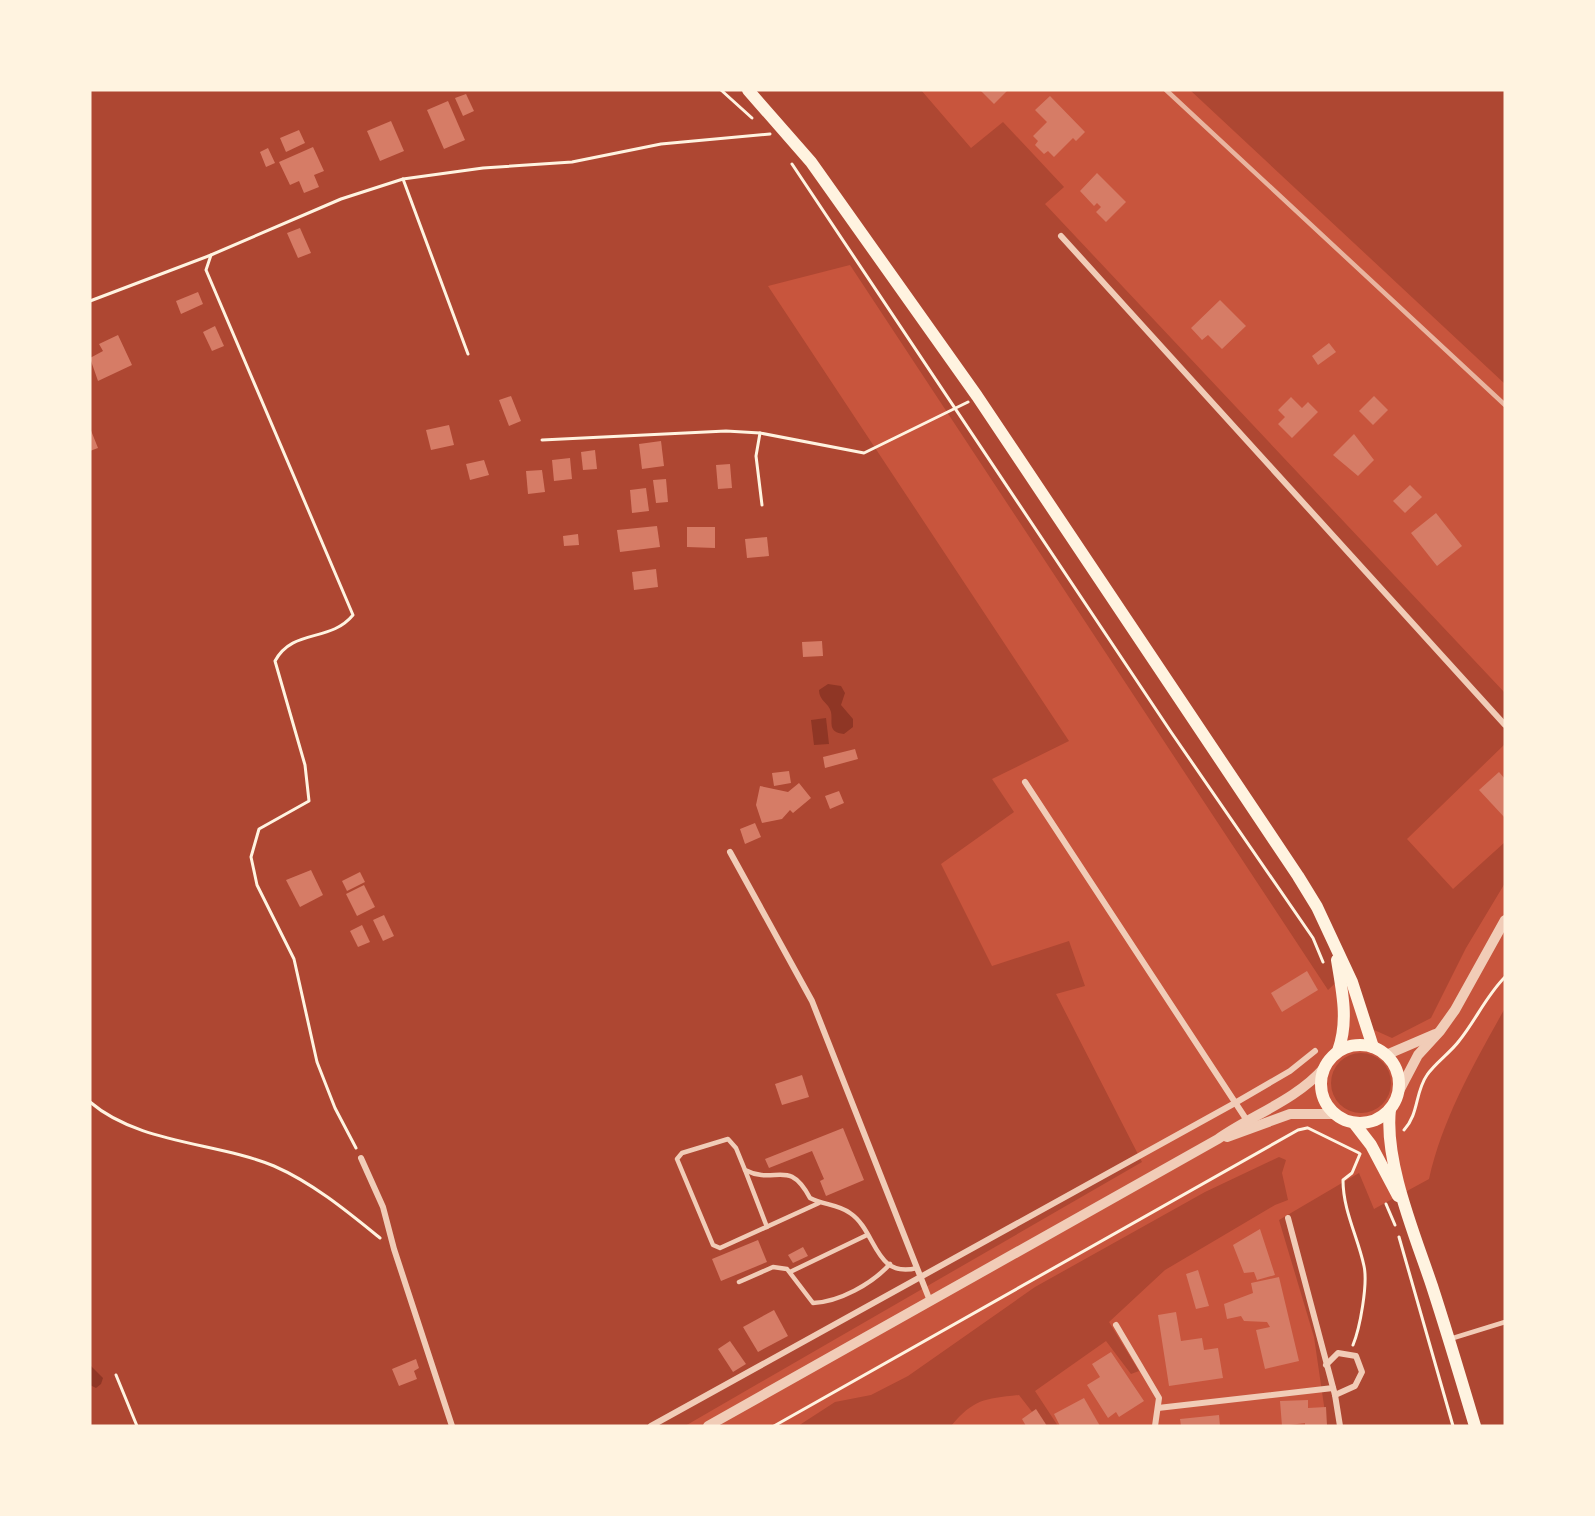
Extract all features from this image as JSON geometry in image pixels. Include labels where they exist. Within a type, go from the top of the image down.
[{"type":"main road","points":[[748,90],[789,133],[977,396],[1298,876],[1317,907],[1335,950],[1352,982],[1373,1047]]},
{"type":"main road","points":[[1335,950],[1344,1010],[1344,1028],[1338,1051],[1324,1068],[1322,1093],[1335,1114],[1354,1122],[1374,1120],[1390,1109]]},
{"type":"main road","points":[[1338,1051],[1355,1045],[1373,1047],[1386,1055],[1396,1069],[1397,1095],[1390,1109],[1388,1138],[1408,1215],[1450,1339],[1475,1426]]},
{"type":"main road","points":[[1354,1122],[1371,1145],[1408,1215]]},
{"type":"street","points":[[1061,236],[1505,725]]},
{"type":"street","points":[[1025,782],[1246,1119]]},
{"type":"street","points":[[730,852],[812,1001],[930,1302]]},
{"type":"street","points":[[1397,1095],[1418,1055],[1440,1031],[1505,920]]},
{"type":"street","points":[[1386,1055],[1440,1031]]},
{"type":"street","points":[[651,1426],[1235,1103],[1290,1071],[1315,1051]]},
{"type":"street","points":[[708,1426],[1218,1139],[1246,1119],[1299,1092],[1324,1068]]},
{"type":"street","points":[[1218,1139],[1305,1112],[1335,1114]]},
{"type":"street","points":[[361,1158],[383,1207],[394,1249],[452,1426]]},
{"type":"street","points":[[1288,1218],[1334,1392],[1340,1426]]},
{"type":"street","points":[[1116,1325],[1159,1398],[1155,1424],[1148,1426]]},
{"type":"street","points":[[1158,1408],[1334,1392],[1355,1386],[1362,1372],[1356,1356],[1347,1352],[1338,1353],[1326,1365]]},
{"type":"lane","points":[[767,1227],[736,1148],[728,1138],[682,1153],[677,1159],[713,1245],[720,1248],[767,1227],[819,1203]]},
{"type":"lane","points":[[745,1170],[755,1175],[785,1173],[802,1183],[810,1198],[819,1203],[843,1208],[852,1214],[880,1256],[890,1264],[903,1272],[918,1268]]},
{"type":"lane","points":[[789,1272],[867,1235]]},
{"type":"lane","points":[[739,1281],[773,1268],[787,1269],[813,1303],[829,1303],[880,1275],[890,1264]]},
{"type":"lane","points":[[1450,1339],[1505,1322]]},
{"type":"path","points":[[721,90],[753,119]]},
{"type":"path","points":[[762,126],[776,142]]},
{"type":"path","points":[[90,301],[211,255],[341,199],[403,179],[483,168],[572,162],[661,144],[789,133]]},
{"type":"path","points":[[788,158],[1165,722],[1313,938],[1325,966]]},
{"type":"path","points":[[403,179],[468,354]]},
{"type":"path","points":[[211,255],[206,270],[353,615],[343,627],[296,641],[281,650],[275,661],[306,765],[309,801],[259,829],[251,857],[258,885],[294,959],[317,1062],[335,1108],[361,1158]]},
{"type":"path","points":[[542,440],[726,431],[760,433],[864,453],[957,410],[977,396]]},
{"type":"path","points":[[760,433],[756,456],[762,505]]},
{"type":"path","points":[[1388,1138],[1405,1129],[1414,1116],[1426,1076],[1455,1048],[1471,1027],[1491,991],[1505,977]]},
{"type":"path","points":[[90,1102],[103,1113],[148,1131],[275,1167],[347,1210],[394,1249]]},
{"type":"path","points":[[1305,1112],[1308,1128]]},
{"type":"path","points":[[774,1426],[1288,1135],[1308,1128],[1360,1154],[1366,1163]]},
{"type":"path","points":[[1347,1352],[1354,1344],[1358,1326],[1365,1269],[1347,1215],[1343,1179],[1352,1173],[1360,1154],[1371,1145]]},
{"type":"path","points":[[1381,1194],[1396,1227],[1453,1426]]},
{"type":"path","points":[[116,1375],[137,1426]]},
{"type":"shaded area","points":[[90,90],[921,90],[971,148],[1003,122],[1064,187],[1045,204],[1505,693],[1505,744],[1407,839],[1453,889],[1505,842],[1505,883],[1466,948],[1431,1018],[1392,1038],[1372,1029],[1347,972],[1328,990],[850,265],[768,286],[1069,741],[992,779],[1014,812],[941,864],[992,966],[1069,941],[1085,986],[1056,994],[1142,1162],[685,1426],[90,1426]]},
{"type":"shaded area","points":[[1190,90],[1505,90],[1505,384]]},
{"type":"shaded area","points":[[828,684],[841,686],[845,693],[841,705],[853,719],[853,727],[844,734],[833,729],[830,709],[819,694],[819,690]]},
{"type":"shaded area","points":[[826,718],[829,744],[814,745],[811,720]]},
{"type":"shaded area","points":[[1505,1008],[1505,1426],[1327,1426],[1314,1337],[1279,1220],[1359,1173],[1374,1209],[1429,1179],[1451,1112]]},
{"type":"shaded area","points":[[1355,1053],[1367,1053],[1378,1058],[1386,1066],[1391,1083],[1389,1095],[1378,1108],[1367,1113],[1355,1113],[1344,1108],[1336,1100],[1331,1089],[1331,1077],[1336,1066],[1344,1058]]},
{"type":"shaded area","points":[[1279,1157],[1286,1160],[1282,1173],[1288,1200],[1275,1205],[1165,1270],[1109,1322],[1139,1371],[1131,1374],[1106,1341],[1035,1391],[1058,1426],[1043,1426],[1019,1395],[988,1399],[973,1405],[951,1426],[798,1426],[835,1402],[871,1395],[908,1376],[1035,1287],[1205,1192]]},
{"type":"shaded area","points":[[90,1365],[103,1378],[101,1384],[96,1388],[90,1385]]},
{"type":"building","points":[[980,90],[1008,90],[994,104]]},
{"type":"building","points":[[466,94],[474,111],[463,116],[455,98]]},
{"type":"building","points":[[1050,96],[1085,132],[1076,141],[1073,138],[1054,157],[1048,151],[1044,154],[1035,145],[1038,141],[1033,136],[1047,122],[1035,110]]},
{"type":"building","points":[[448,101],[465,140],[444,149],[427,110]]},
{"type":"building","points":[[391,121],[404,151],[380,161],[367,131]]},
{"type":"building","points":[[299,130],[305,143],[286,152],[280,138]]},
{"type":"building","points":[[313,147],[324,171],[314,175],[319,187],[304,193],[299,181],[290,185],[279,162]]},
{"type":"building","points":[[268,148],[275,163],[266,167],[260,152]]},
{"type":"building","points":[[1097,173],[1126,202],[1106,222],[1096,212],[1101,207],[1097,203],[1094,206],[1080,191]]},
{"type":"building","points":[[300,228],[311,253],[298,258],[287,233]]},
{"type":"building","points":[[198,292],[203,304],[181,314],[176,301]]},
{"type":"building","points":[[1220,300],[1246,326],[1222,349],[1208,335],[1202,340],[1191,328]]},
{"type":"building","points":[[215,326],[224,346],[212,351],[203,332]]},
{"type":"building","points":[[118,335],[132,365],[98,381],[90,358],[103,351],[99,344]]},
{"type":"building","points":[[1329,343],[1336,352],[1318,365],[1312,356]]},
{"type":"building","points":[[511,396],[521,421],[509,426],[499,400]]},
{"type":"building","points":[[1374,396],[1388,410],[1373,425],[1359,411]]},
{"type":"building","points":[[1291,397],[1302,408],[1308,402],[1318,412],[1292,438],[1278,424],[1285,417],[1278,410]]},
{"type":"building","points":[[449,425],[454,445],[431,450],[426,430]]},
{"type":"building","points":[[90,428],[98,448],[90,451]]},
{"type":"building","points":[[1354,434],[1374,460],[1358,476],[1333,455]]},
{"type":"building","points":[[661,441],[664,466],[642,469],[639,444]]},
{"type":"building","points":[[595,450],[597,469],[583,470],[581,452]]},
{"type":"building","points":[[570,458],[572,479],[554,481],[552,460]]},
{"type":"building","points":[[484,460],[489,475],[470,480],[466,464]]},
{"type":"building","points":[[730,464],[732,488],[718,489],[716,465]]},
{"type":"building","points":[[542,470],[545,492],[528,494],[526,471]]},
{"type":"building","points":[[666,479],[668,502],[656,503],[653,480]]},
{"type":"building","points":[[1410,485],[1422,497],[1405,513],[1393,501]]},
{"type":"building","points":[[646,488],[649,511],[632,513],[630,490]]},
{"type":"building","points":[[1436,513],[1462,546],[1437,566],[1411,533]]},
{"type":"building","points":[[657,526],[660,547],[620,552],[617,530]]},
{"type":"building","points":[[687,527],[715,527],[715,548],[687,547]]},
{"type":"building","points":[[578,534],[579,545],[564,546],[563,536]]},
{"type":"building","points":[[767,537],[769,556],[747,558],[745,539]]},
{"type":"building","points":[[656,569],[658,587],[634,590],[632,572]]},
{"type":"building","points":[[822,641],[823,656],[803,657],[802,642]]},
{"type":"building","points":[[855,749],[858,759],[825,768],[823,757]]},
{"type":"building","points":[[789,771],[791,783],[774,786],[772,773]]},
{"type":"building","points":[[1499,772],[1505,779],[1505,818],[1479,790]]},
{"type":"building","points":[[799,783],[811,798],[793,813],[790,810],[782,819],[762,823],[756,805],[760,786],[788,792]]},
{"type":"building","points":[[839,791],[844,803],[830,809],[825,796]]},
{"type":"building","points":[[755,823],[761,837],[745,844],[740,829]]},
{"type":"building","points":[[311,870],[323,895],[300,907],[286,880]]},
{"type":"building","points":[[360,872],[365,882],[347,891],[342,881]]},
{"type":"building","points":[[364,885],[375,907],[357,916],[346,894]]},
{"type":"building","points":[[384,915],[394,936],[383,941],[373,920]]},
{"type":"building","points":[[362,925],[370,942],[358,947],[350,931]]},
{"type":"building","points":[[1307,971],[1318,990],[1282,1012],[1271,993]]},
{"type":"building","points":[[802,1075],[809,1097],[782,1105],[775,1084]]},
{"type":"building","points":[[843,1128],[864,1180],[826,1196],[820,1181],[824,1179],[812,1151],[769,1168],[765,1159]]},
{"type":"building","points":[[1260,1229],[1275,1275],[1257,1280],[1254,1272],[1244,1273],[1233,1245]]},
{"type":"building","points":[[758,1240],[767,1262],[721,1281],[712,1259]]},
{"type":"building","points":[[803,1247],[808,1256],[793,1263],[788,1255]]},
{"type":"building","points":[[1198,1270],[1209,1306],[1196,1309],[1186,1274]]},
{"type":"building","points":[[1279,1277],[1299,1361],[1265,1369],[1256,1330],[1270,1327],[1267,1322],[1244,1321],[1241,1316],[1227,1319],[1224,1304],[1253,1293],[1251,1283]]},
{"type":"building","points":[[774,1310],[788,1336],[758,1352],[743,1327]]},
{"type":"building","points":[[1176,1312],[1181,1341],[1202,1338],[1204,1350],[1218,1348],[1223,1378],[1169,1386],[1158,1315]]},
{"type":"building","points":[[730,1341],[746,1364],[733,1372],[718,1349]]},
{"type":"building","points":[[1111,1352],[1144,1401],[1119,1417],[1116,1412],[1108,1418],[1087,1385],[1100,1377],[1092,1364]]},
{"type":"building","points":[[416,1359],[419,1368],[414,1371],[417,1379],[399,1386],[392,1369]]},
{"type":"building","points":[[1084,1398],[1100,1426],[1060,1426],[1054,1414]]},
{"type":"building","points":[[1308,1400],[1308,1408],[1326,1407],[1327,1426],[1305,1426],[1305,1423],[1282,1426],[1280,1401]]},
{"type":"building","points":[[1036,1409],[1047,1426],[1026,1426],[1022,1419]]},
{"type":"building","points":[[1219,1415],[1220,1426],[1181,1426],[1180,1419]]},
{"type":"railway","points":[[1166,90],[1505,405]]}]
